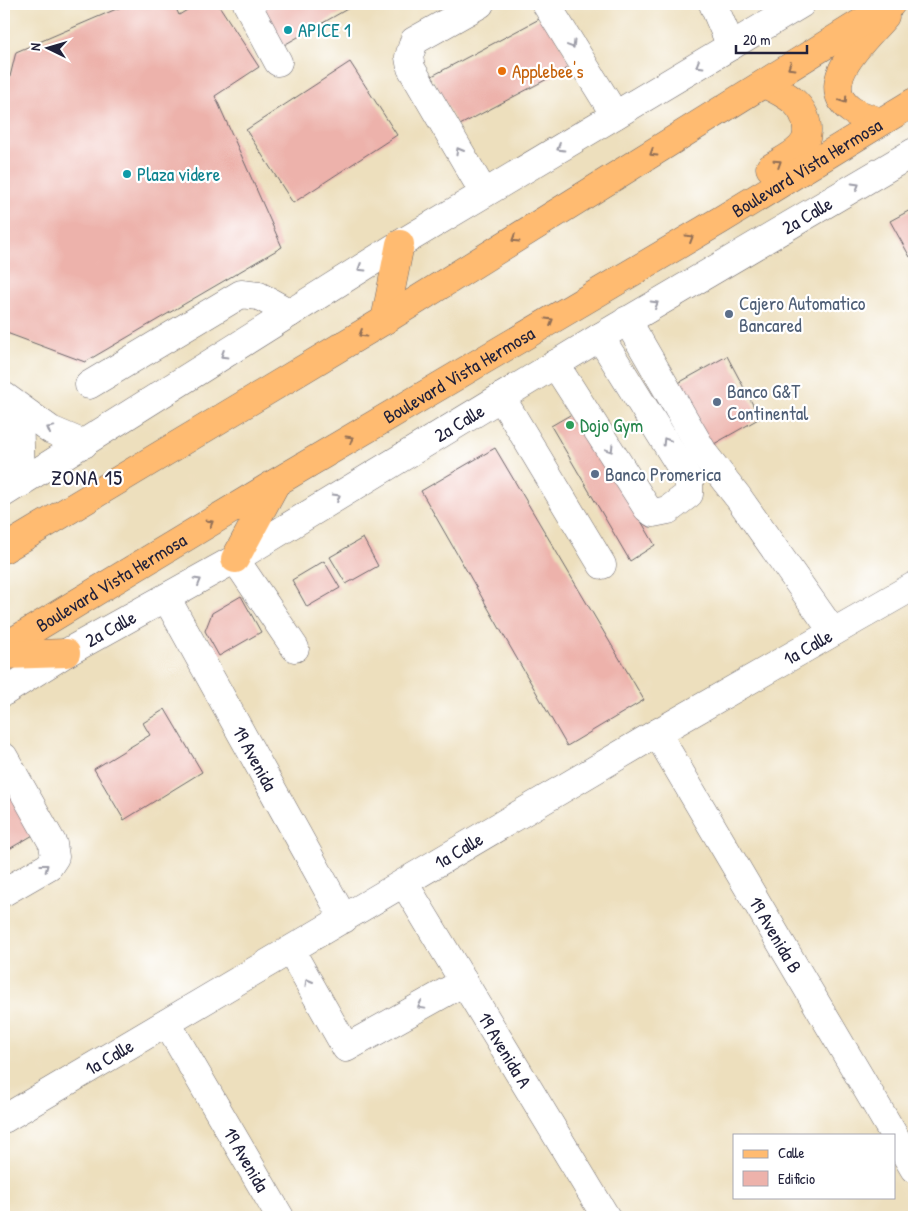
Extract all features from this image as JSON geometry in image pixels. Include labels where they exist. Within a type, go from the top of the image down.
[{"type":"main road","points":[[4,549],[385,320],[891,4]]},
{"type":"main road","points":[[880,122],[851,110],[839,98],[837,80],[842,67],[896,4]]},
{"type":"main road","points":[[719,221],[758,175],[800,148],[807,137],[807,120],[800,107],[785,94],[764,84]]},
{"type":"main road","name":"Boulevard Vista Hermosa","points":[[4,647],[277,482],[719,221],[914,102]]},
{"type":"main road","points":[[385,320],[400,244]]},
{"type":"main road","points":[[235,559],[277,482]]},
{"type":"main road","points":[[4,655],[66,653]]},
{"type":"street","points":[[247,4],[278,62]]},
{"type":"street","points":[[480,4],[414,41],[409,57],[411,68],[484,194]]},
{"type":"street","points":[[546,4],[615,115]]},
{"type":"street","points":[[713,4],[731,46]]},
{"type":"street","points":[[12,488],[400,244],[801,4]]},
{"type":"street","name":"2a Calle","points":[[4,692],[66,653],[167,599],[235,559],[600,336],[914,152]]},
{"type":"street","points":[[89,385],[241,294],[258,296],[290,313]]},
{"type":"street","points":[[627,320],[705,455],[738,497],[833,632]]},
{"type":"street","points":[[556,364],[647,508],[653,513],[668,510],[689,494],[689,480],[600,336]]},
{"type":"street","points":[[501,397],[602,565]]},
{"type":"street","points":[[11,402],[51,430],[84,444]]},
{"type":"street","points":[[11,402],[12,488]]},
{"type":"street","points":[[235,559],[296,648]]},
{"type":"street","name":"1a Calle","points":[[4,1119],[657,733],[914,586]]},
{"type":"street","name":"19 Avenida","points":[[167,599],[344,919]]},
{"type":"street","name":"19 Avenida B","points":[[657,733],[893,1134]]},
{"type":"street","points":[[4,757],[53,844],[55,857],[49,866],[4,892]]},
{"type":"street","name":"19 Avenida A","points":[[404,884],[606,1217]]},
{"type":"street","points":[[291,950],[346,1048],[464,982]]},
{"type":"street","name":"19 Avenida","points":[[168,1023],[280,1217]]},
{"type":"street","name":"19 Avenida B","points":[[896,1138],[914,1169]]},
{"type":"building","name":"Plaza videre","points":[[128,4],[174,4],[179,15],[197,4],[218,4],[259,67],[215,96],[282,247],[85,362],[4,332],[4,101],[16,52]]},
{"type":"building","name":"APICE 1","points":[[265,4],[356,4],[277,49],[254,10]]},
{"type":"building","name":"Applebee's","points":[[545,16],[572,66],[458,126],[432,76]]},
{"type":"building","points":[[350,62],[397,135],[293,203],[246,130]]},
{"type":"building","points":[[914,208],[914,255],[910,257],[890,221]]},
{"type":"building","name":"Banco G&T Continental","points":[[727,356],[760,418],[707,448],[673,386]]},
{"type":"building","points":[[577,411],[655,545],[630,561],[551,426]]},
{"type":"building","points":[[495,448],[644,700],[567,746],[421,491]]},
{"type":"building","points":[[363,538],[378,566],[346,584],[330,557]]},
{"type":"building","points":[[324,561],[340,588],[307,607],[292,580]]},
{"type":"building","points":[[241,596],[261,632],[219,656],[205,631],[212,613]]},
{"type":"building","points":[[165,709],[202,772],[124,820],[94,769],[150,735],[143,723]]},
{"type":"building","points":[[4,779],[35,834],[4,852]]},
{"type":"place","name":"APICE 1","points":[[288,30]]},
{"type":"place","name":"Applebee's","points":[[502,71]]},
{"type":"place","name":"Plaza videre","points":[[127,174]]},
{"type":"place","name":"Cajero Automatico Bancared","points":[[729,314]]},
{"type":"place","name":"Banco G&T Continental","points":[[717,402]]},
{"type":"place","name":"Dojo Gym","points":[[570,425]]},
{"type":"place","name":"Banco Promerica","points":[[595,474]]},
{"type":"district","name":"ZONA 15","points":[[87,477]]}]
